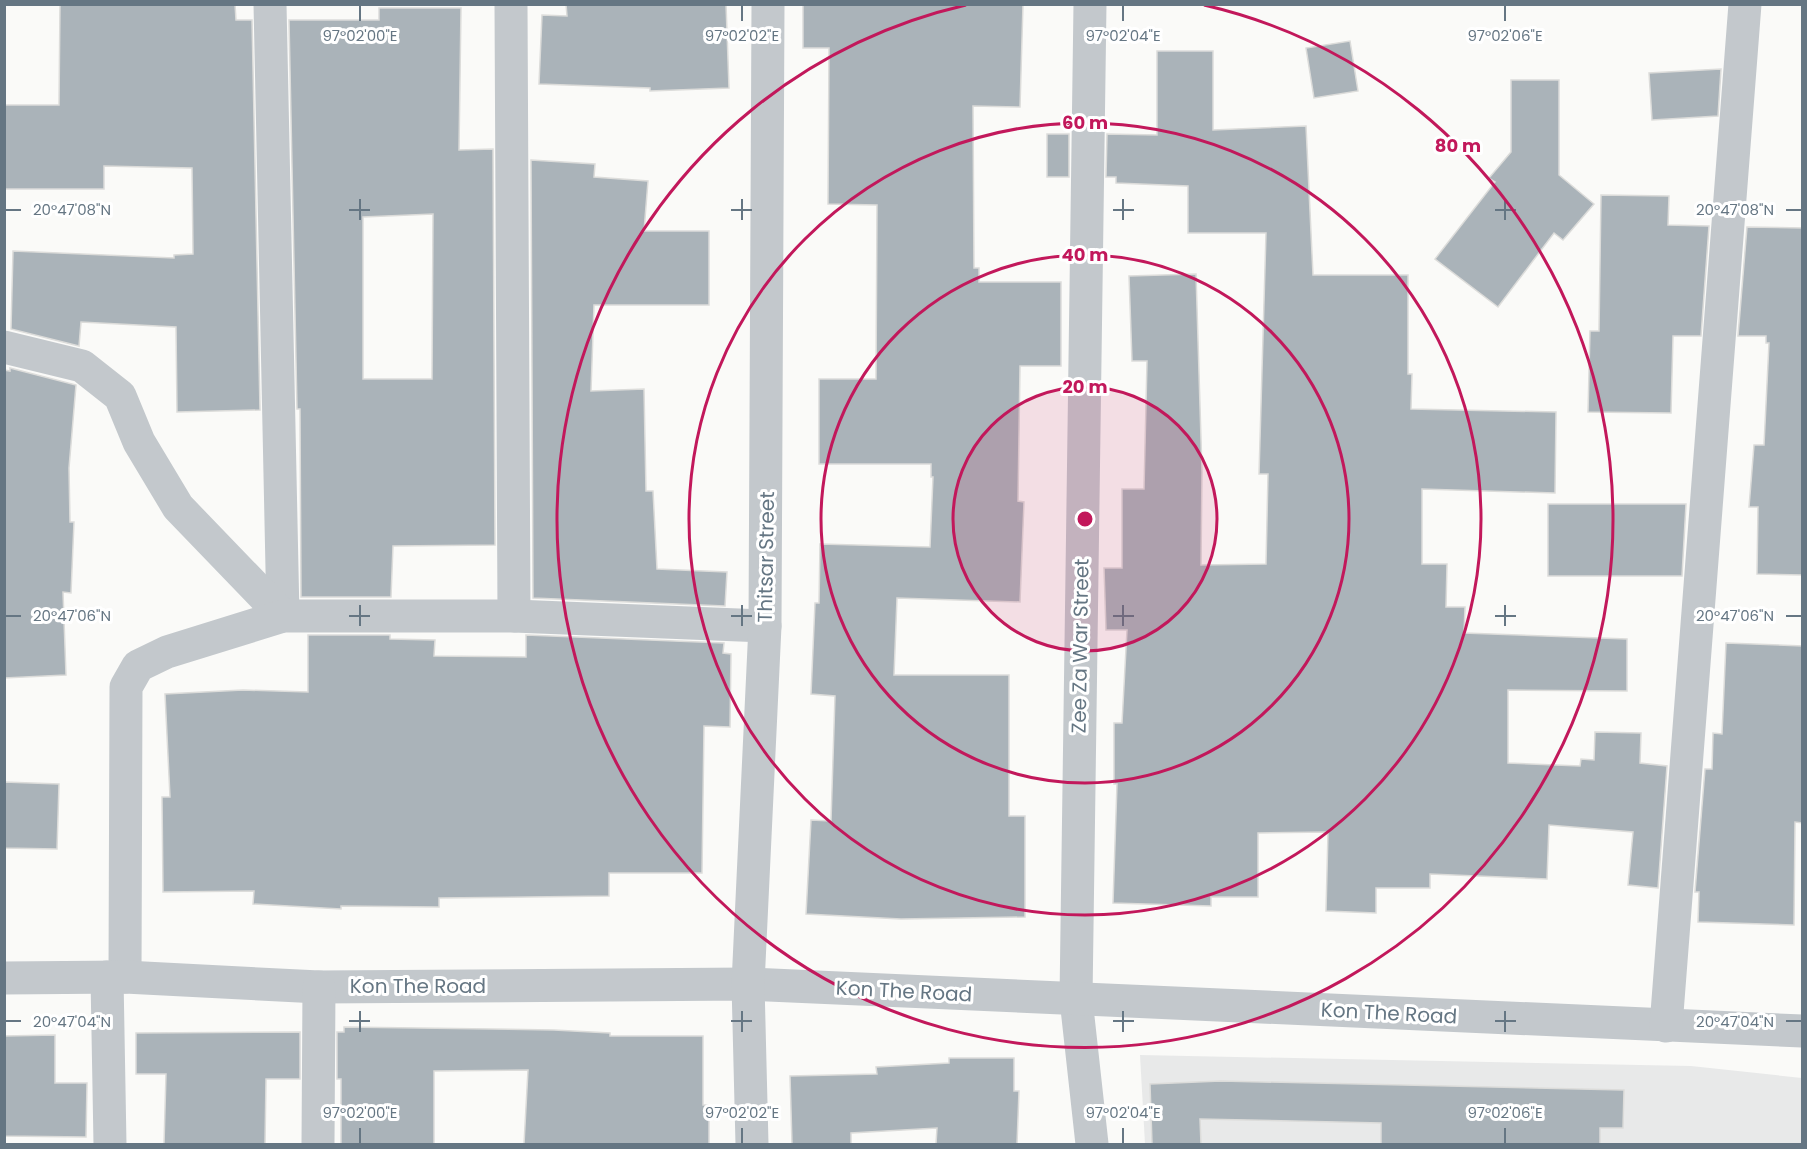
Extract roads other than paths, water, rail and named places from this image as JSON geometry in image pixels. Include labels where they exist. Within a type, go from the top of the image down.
[{"type":"street","points":[[270,4],[283,616]]},
{"type":"street","points":[[511,4],[514,616]]},
{"type":"street","name":"Thitsar Street","points":[[752,1144],[748,984],[765,626],[768,4]]},
{"type":"street","name":"Zee Za War Street","points":[[1090,4],[1076,999],[1092,1144]]},
{"type":"street","points":[[1666,1026],[1745,4]]},
{"type":"street","points":[[4,347],[82,366],[120,396],[139,442],[177,507],[283,616]]},
{"type":"street","points":[[110,1144],[126,687],[138,666],[167,652],[283,616],[514,616],[765,626]]},
{"type":"street","name":"Kon The Road","points":[[4,978],[116,977],[319,987],[748,984],[1666,1026],[1803,1030]]},
{"type":"street","points":[[318,1144],[319,987]]}]
